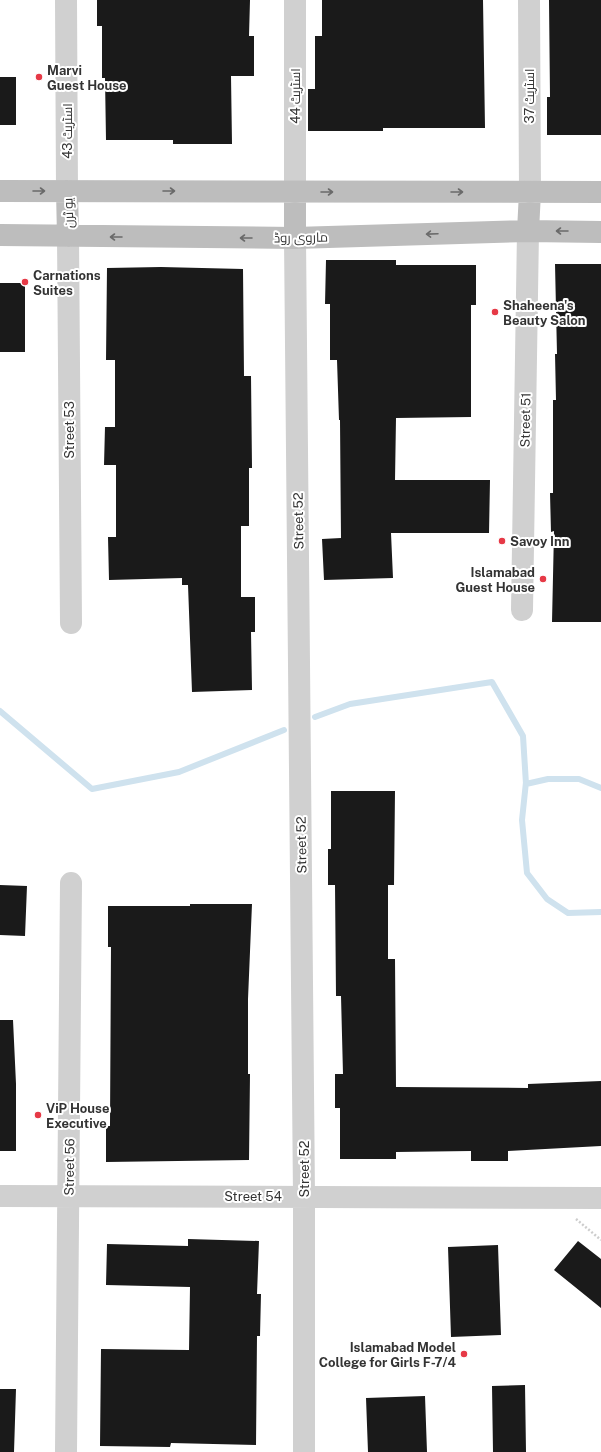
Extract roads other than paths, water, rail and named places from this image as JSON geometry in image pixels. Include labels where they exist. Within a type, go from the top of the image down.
[{"type":"street","name":"اسٹریٹ 43","points":[[66,0],[67,191]]},
{"type":"street","name":"اسٹریٹ 44","points":[[295,0],[295,192]]},
{"type":"street","name":"اسٹریٹ 37","points":[[529,0],[530,192]]},
{"type":"street","points":[[0,190],[601,192]]},
{"type":"street","name":"یو ٹرن","points":[[67,191],[68,236]]},
{"type":"street","points":[[295,192],[295,238]]},
{"type":"street","points":[[528,231],[530,192]]},
{"type":"street","name":"ماروی روڈ","points":[[0,235],[295,238],[528,231],[601,232]]},
{"type":"street","name":"Street 51","points":[[522,610],[528,231]]},
{"type":"street","name":"Street 53","points":[[68,236],[70,623]]},
{"type":"street","name":"Street 52","points":[[295,238],[304,1196],[304,1452]]},
{"type":"street","name":"Street 56","points":[[66,1452],[71,883]]},
{"type":"street","name":"Street 54","points":[[0,1196],[601,1198]]},
{"type":"waterway","points":[[315,717],[350,704],[492,682],[523,736],[526,784],[548,779],[579,779],[601,788]]},
{"type":"waterway","points":[[0,711],[92,789],[179,772],[284,730]]},
{"type":"waterway","points":[[526,782],[522,820],[527,873],[547,899],[568,913],[601,912]]},
{"type":"place","name":"Marvi Guest House","points":[[39,77]]},
{"type":"place","name":"Carnations Suites","points":[[25,282]]},
{"type":"place","name":"Shaheena's Beauty Salon","points":[[495,312]]},
{"type":"place","name":"Savoy Inn","points":[[502,541]]},
{"type":"place","name":"Islamabad Guest House","points":[[543,579]]},
{"type":"place","name":"ViP House Executive","points":[[38,1115]]},
{"type":"place","name":"Islamabad Model College for Girls F-7/4","points":[[464,1354]]}]
